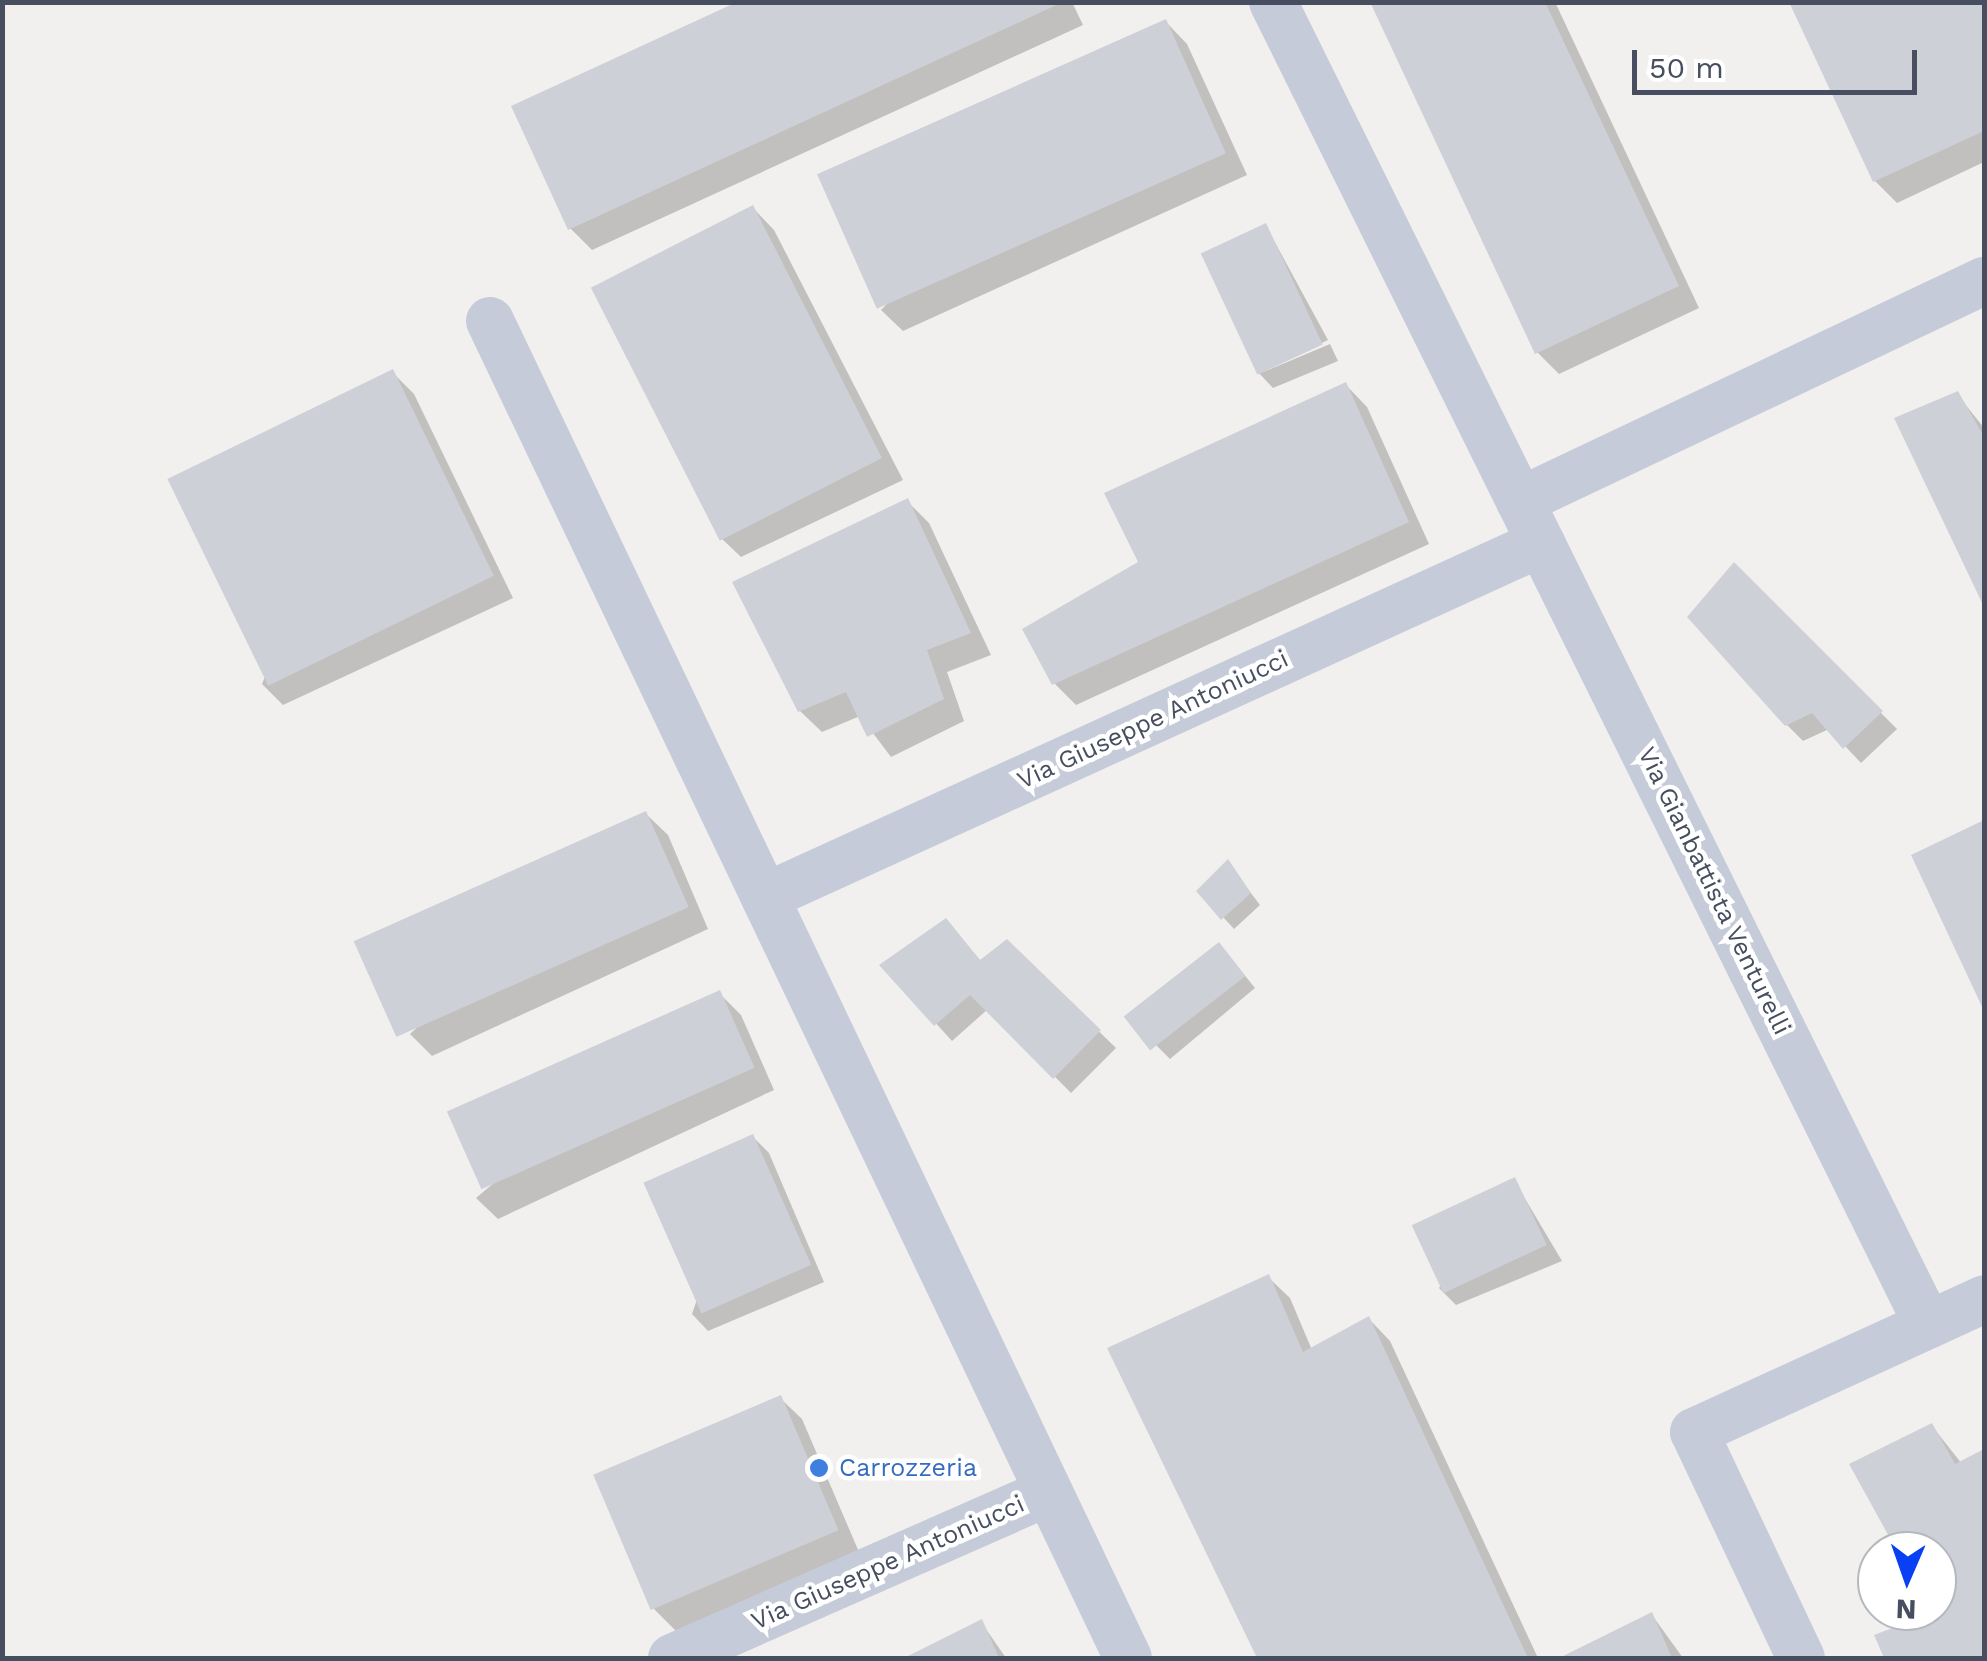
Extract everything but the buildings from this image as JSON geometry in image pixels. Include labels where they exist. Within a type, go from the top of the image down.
[{"type":"street","name":"Via Gianbattista Venturelli","points":[[1273,2],[1928,1325]]},
{"type":"street","name":"Via Giuseppe Antoniucci","points":[[765,898],[1531,522],[1984,281]]},
{"type":"street","name":"Via Giuseppe Antoniucci","points":[[490,321],[1128,1658]]},
{"type":"street","points":[[1802,1658],[1694,1432],[1984,1299]]},
{"type":"street","name":"Via Giuseppe Antoniucci","points":[[672,1658],[1048,1492]]},
{"type":"place","name":"Carrozzeria","points":[[819,1468]]}]
